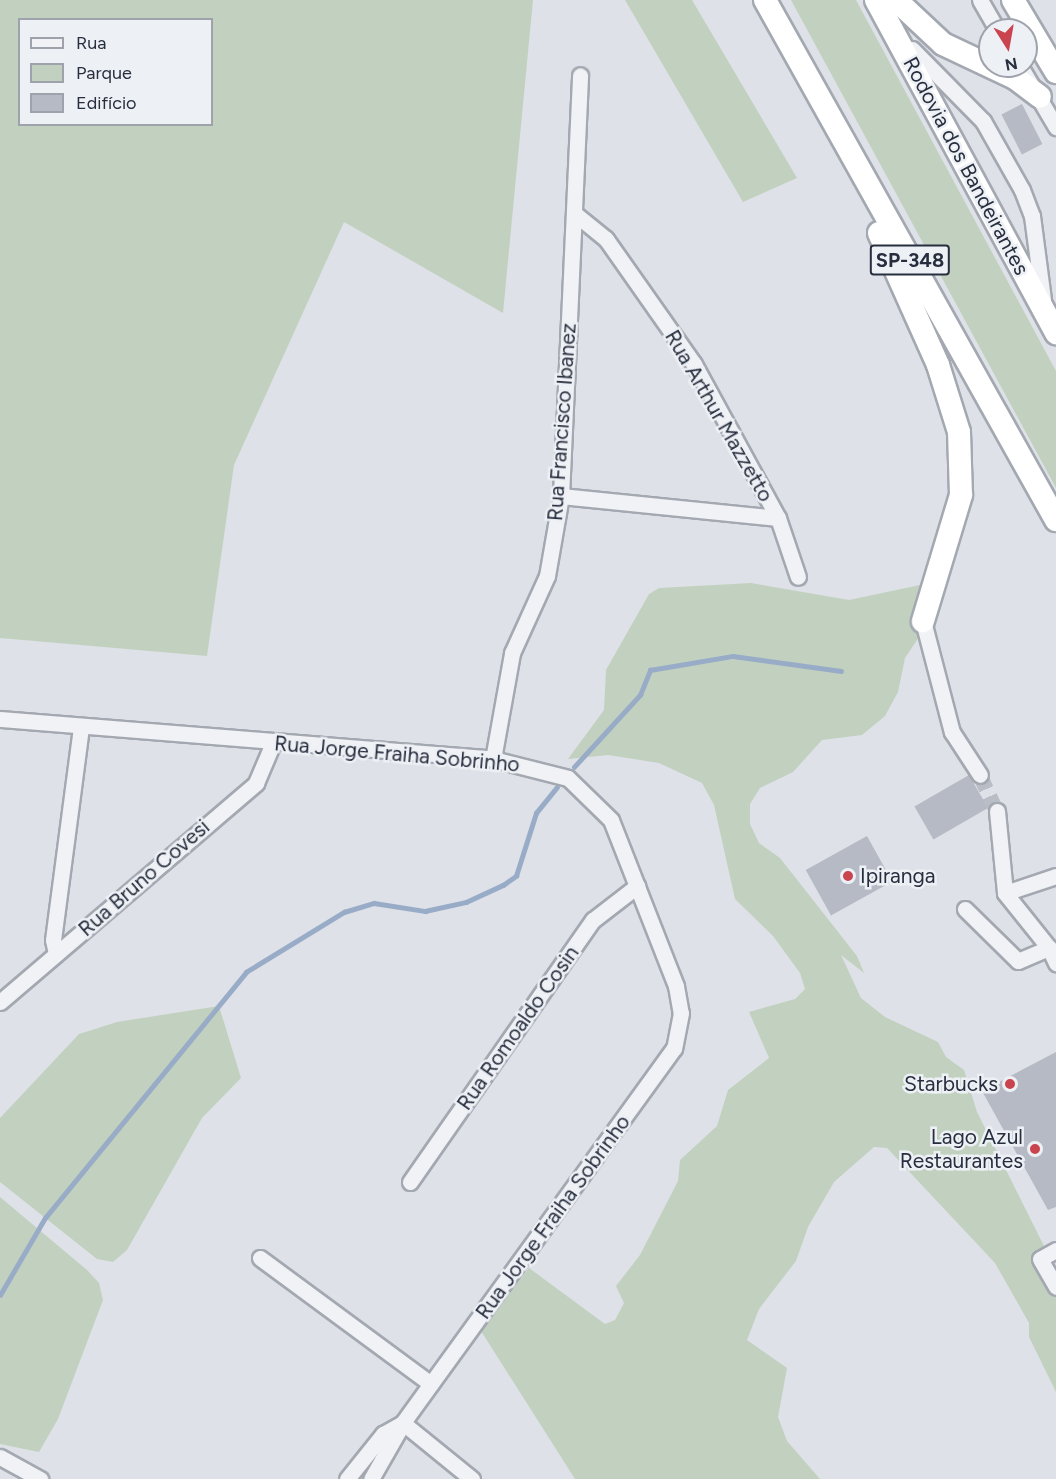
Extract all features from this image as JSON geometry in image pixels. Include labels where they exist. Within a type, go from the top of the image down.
[{"type":"highway","name":"SP-348","points":[[765,0],[823,108],[1056,520]]},
{"type":"highway","name":"Rodovia dos Bandeirantes","points":[[877,0],[1052,324]]},
{"type":"highway","points":[[896,0],[943,44],[1015,78],[1040,97]]},
{"type":"highway","points":[[1013,0],[1056,72]]},
{"type":"highway","points":[[823,108],[938,365],[959,432],[961,495],[923,621]]},
{"type":"street","points":[[877,0],[926,68],[983,121],[1022,190],[1032,216],[1052,324]]},
{"type":"street","points":[[980,0],[990,18]]},
{"type":"street","name":"Rua Francisco Ibanez","points":[[493,759],[512,653],[547,576],[561,496],[580,75]]},
{"type":"street","points":[[1028,78],[1056,127]]},
{"type":"street","name":"Rua Arthur Mazzetto","points":[[574,213],[606,239],[694,364],[778,518],[798,577]]},
{"type":"street","points":[[561,496],[778,518]]},
{"type":"street","points":[[923,621],[952,732],[980,775]]},
{"type":"street","name":"Rua Jorge Fraiha Sobrinho","points":[[0,719],[273,743],[493,759],[544,768],[589,793],[611,819],[680,999],[674,1048],[403,1423]]},
{"type":"street","points":[[56,954],[53,940],[81,726]]},
{"type":"street","name":"Rua Bruno Covesi","points":[[0,1002],[256,783],[273,743]]},
{"type":"street","points":[[997,811],[1005,893],[1049,948],[1056,963]]},
{"type":"street","points":[[1005,893],[1056,876]]},
{"type":"street","name":"Rua Romoaldo Cosin","points":[[410,1182],[593,920],[637,886]]},
{"type":"street","points":[[965,909],[1018,961],[1049,948]]},
{"type":"street","points":[[1056,1250],[1040,1259],[1056,1287]]},
{"type":"street","points":[[260,1258],[431,1384]]},
{"type":"street","points":[[346,1479],[383,1434],[403,1423]]},
{"type":"street","points":[[371,1479],[403,1423]]},
{"type":"street","points":[[403,1423],[472,1479]]},
{"type":"street","points":[[0,1457],[40,1479]]},
{"type":"green space","points":[[0,0],[533,0],[503,313],[344,222],[234,465],[207,656],[0,638]]},
{"type":"green space","points":[[625,0],[692,0],[797,178],[743,202]]},
{"type":"green space","points":[[791,0],[856,0],[1056,371],[1056,488]]},
{"type":"green space","points":[[751,583],[849,600],[920,585],[921,634],[905,658],[898,692],[885,716],[862,735],[822,740],[793,772],[760,788],[750,804],[750,824],[759,843],[780,858],[857,956],[864,973],[841,955],[861,998],[885,1017],[938,1042],[946,1057],[964,1070],[977,1112],[1056,1270],[1056,1392],[1029,1337],[1029,1323],[995,1263],[887,1148],[874,1147],[834,1182],[808,1227],[796,1261],[759,1309],[747,1340],[787,1368],[778,1417],[787,1441],[820,1479],[575,1479],[481,1331],[529,1268],[605,1324],[615,1320],[624,1303],[616,1286],[640,1255],[678,1181],[680,1160],[717,1126],[728,1090],[769,1058],[749,1012],[795,999],[805,989],[800,973],[773,936],[735,899],[714,805],[702,783],[659,763],[608,755],[568,759],[604,710],[606,670],[649,594],[659,588]]},
{"type":"green space","points":[[219,1006],[241,1078],[202,1118],[127,1250],[113,1262],[97,1259],[0,1182],[0,1118],[79,1034],[117,1022]]},
{"type":"green space","points":[[0,1197],[87,1270],[99,1283],[103,1300],[58,1419],[39,1452],[0,1444]]},
{"type":"building","points":[[1022,104],[1042,144],[1022,155],[1002,114]]},
{"type":"building","name":"Ipiranga","points":[[969,775],[988,808],[933,839],[914,806]]},
{"type":"building","name":"Ipiranga","points":[[867,836],[892,881],[831,915],[806,870]]},
{"type":"building","name":"Lago Azul Restaurantes","points":[[1056,1052],[1056,1207],[1048,1210],[982,1091]]},
{"type":"waterway","points":[[574,767],[640,695],[650,670],[733,656],[841,671]]},
{"type":"waterway","points":[[0,1295],[45,1218],[246,972],[344,912],[374,903],[425,911],[466,902],[503,885],[516,876],[536,813],[557,787]]},
{"type":"tunnel","points":[[980,775],[997,811]]},
{"type":"place","name":"Ipiranga","points":[[848,876]]},
{"type":"place","name":"Starbucks","points":[[1010,1084]]},
{"type":"place","name":"Lago Azul Restaurantes","points":[[1035,1149]]}]
